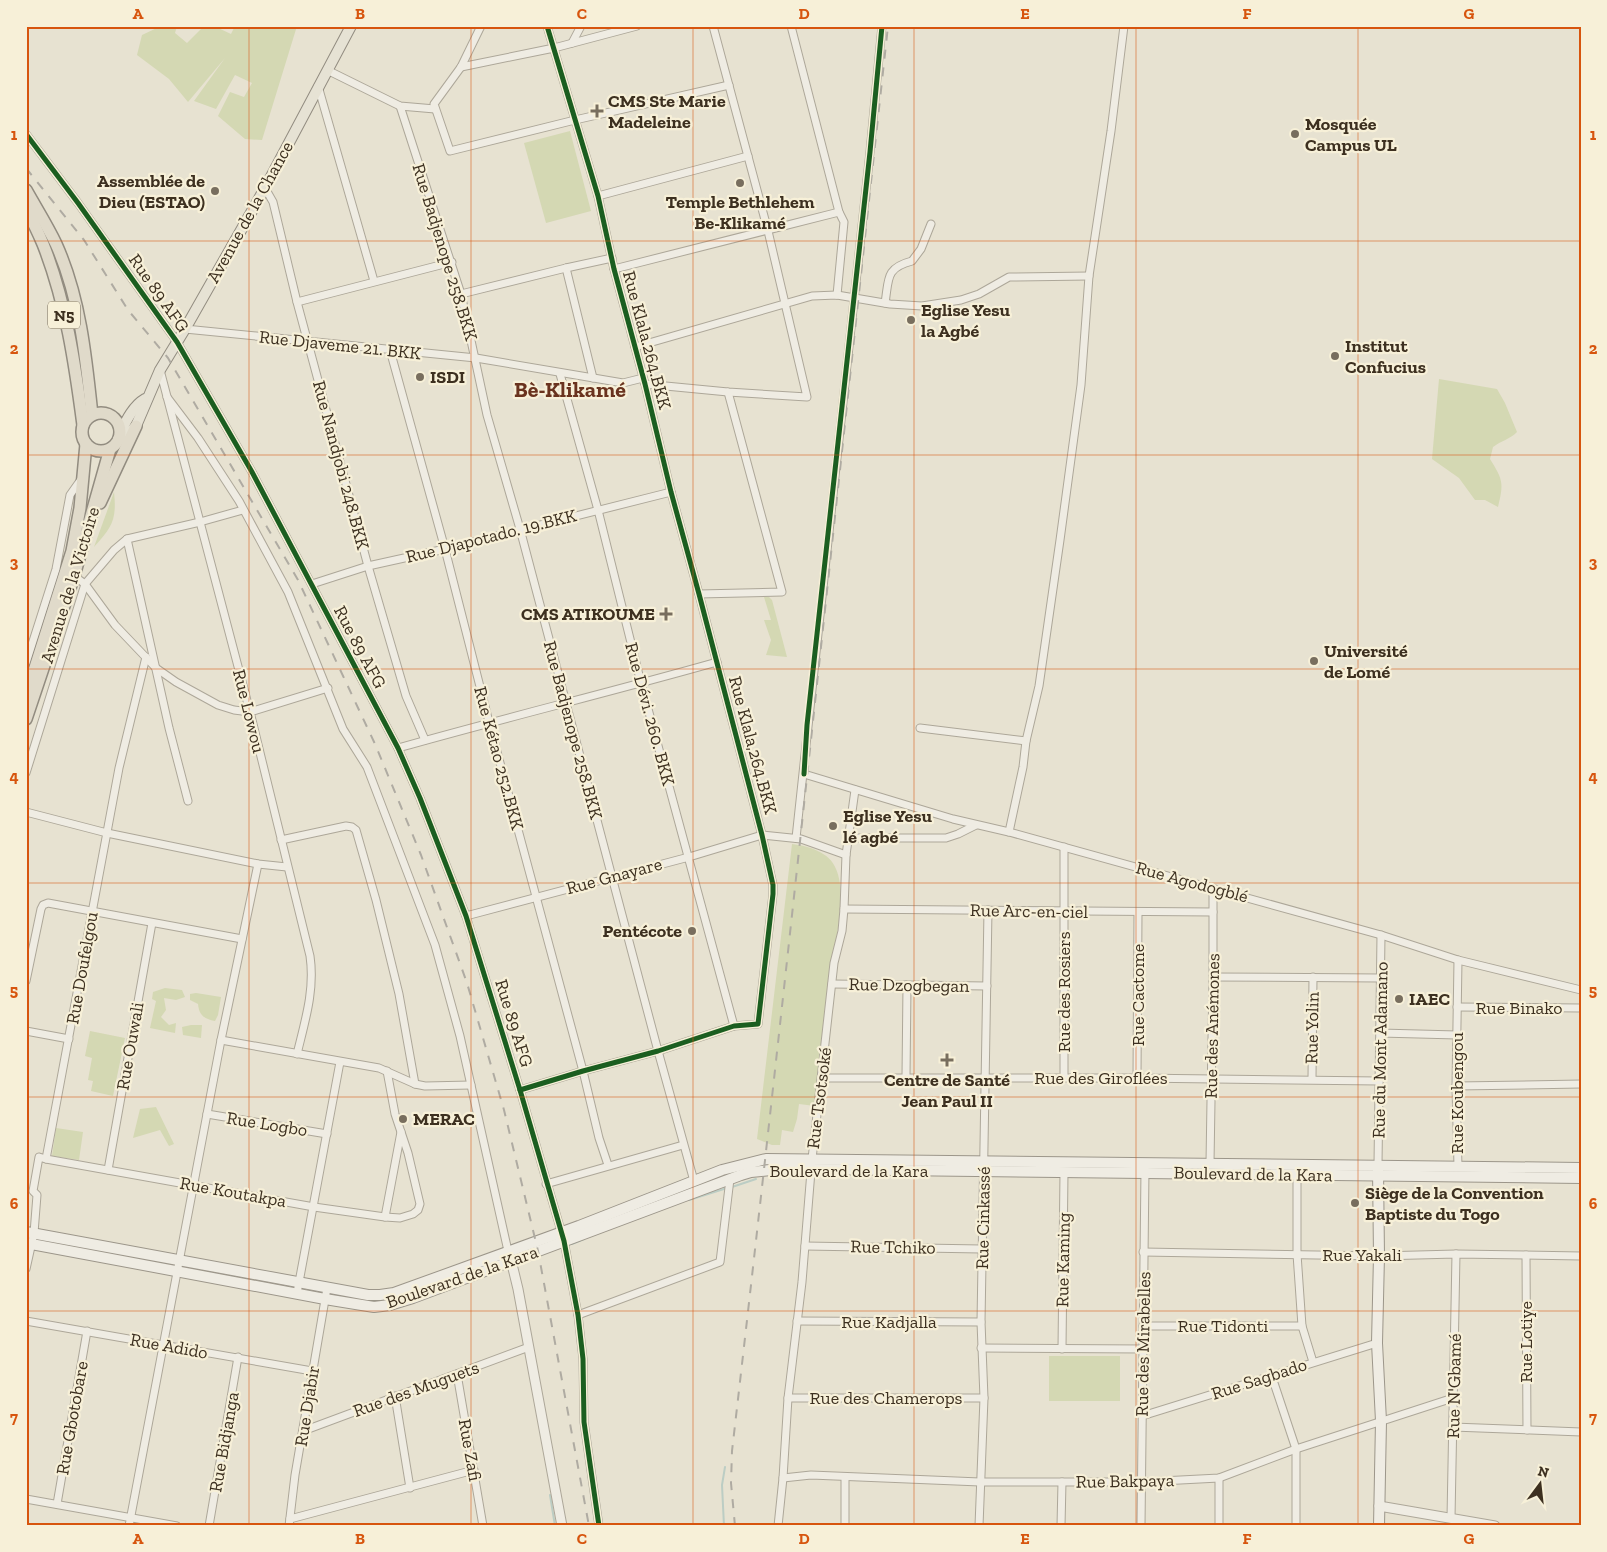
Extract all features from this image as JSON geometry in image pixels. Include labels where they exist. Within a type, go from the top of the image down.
[{"type":"highway","points":[[26,190],[56,244],[78,314],[87,358],[92,415],[83,426],[83,438],[86,444],[97,451],[110,449],[119,436],[116,420],[104,414],[92,415]]},
{"type":"highway","name":"N5","points":[[26,209],[43,244],[60,295],[72,344],[83,426]]},
{"type":"highway","points":[[90,520],[113,478],[136,426]]},
{"type":"highway","name":"Avenue de la Victoire","points":[[26,696],[72,551],[80,508],[86,444]]},
{"type":"highway","name":"Avenue de la Victoire","points":[[26,720],[64,574],[90,520],[110,449]]},
{"type":"main road","name":"Avenue de la Chance","points":[[136,426],[160,370],[265,188],[351,26]]},
{"type":"main road","name":"Avenue de la Chance","points":[[119,436],[130,414],[142,401],[148,398]]},
{"type":"main road","points":[[119,436],[127,435],[136,426]]},
{"type":"main road","name":"Boulevard de la Kara","points":[[984,1162],[1064,1172],[1210,1163],[1458,1164],[1581,1168]]},
{"type":"main road","name":"Boulevard de la Kara","points":[[29,1243],[325,1299],[366,1306],[390,1305],[510,1256],[561,1232],[694,1179],[722,1170],[753,1167],[780,1169],[812,1164],[984,1162],[1297,1174],[1581,1178]]},
{"type":"main road","points":[[1378,1165],[1379,1256],[1377,1343],[1381,1421],[1379,1526]]},
{"type":"main road","name":"Boulevard de la Kara","points":[[561,1232],[730,1179],[753,1167]]},
{"type":"main road","name":"Boulevard de la Kara","points":[[30,1232],[368,1295],[388,1295],[510,1256]]},
{"type":"street","points":[[481,26],[461,67],[434,104],[450,152],[575,120],[729,86]]},
{"type":"street","name":"Rue Klala.264.BKK","points":[[547,26],[598,196],[614,269],[716,662]]},
{"type":"street","points":[[572,43],[581,26]]},
{"type":"street","points":[[461,67],[554,48],[637,26]]},
{"type":"street","points":[[714,26],[786,304]]},
{"type":"street","points":[[792,26],[838,212],[844,222],[837,295]]},
{"type":"street","points":[[789,837],[804,774],[807,724],[882,26]]},
{"type":"street","points":[[1009,832],[1023,767],[1026,741],[1039,686],[1081,385],[1089,276],[1106,168],[1124,26]]},
{"type":"street","points":[[327,70],[400,106],[435,109]]},
{"type":"street","points":[[318,86],[374,281]]},
{"type":"street","name":"Rue Badjenope 258.BKK","points":[[400,106],[461,294],[487,416],[520,529],[683,1145],[694,1179]]},
{"type":"street","name":"Rue 89 AFG","points":[[26,134],[84,210],[177,342],[252,472],[312,584],[398,748],[420,798],[466,916],[520,1090],[561,1232],[578,1315],[583,1360],[584,1422],[599,1525]]},
{"type":"street","points":[[598,196],[748,156]]},
{"type":"street","name":"Rue Nandjobi 248.BKK","points":[[265,188],[273,202],[368,566],[406,696],[425,740]]},
{"type":"street","points":[[614,269],[838,212]]},
{"type":"street","points":[[885,303],[890,274],[898,265],[912,261],[921,249],[931,224]]},
{"type":"street","points":[[461,294],[612,258]]},
{"type":"street","points":[[298,302],[452,262]]},
{"type":"street","points":[[566,268],[593,378]]},
{"type":"street","points":[[635,347],[812,296],[837,295],[885,303],[922,306],[961,300],[979,294],[1009,277],[1089,276]]},
{"type":"street","name":"Rue Djaveme 21. BKK","points":[[185,329],[309,343],[476,358],[560,374],[623,383],[644,381],[728,392],[807,397],[786,304]]},
{"type":"street","name":"Rue Kétao 252.BKK","points":[[390,350],[445,549],[599,1138],[608,1165]]},
{"type":"street","name":"Rue Lowou","points":[[160,370],[250,712],[313,973],[312,989],[297,1054]]},
{"type":"street","name":"Rue Dévi. 260. BKK","points":[[560,374],[598,510],[641,683],[734,1026]]},
{"type":"street","points":[[699,594],[782,592],[728,392]]},
{"type":"street","points":[[167,397],[198,438],[244,510],[288,592],[343,729],[367,767],[435,944],[460,1036],[510,1256],[562,1526]]},
{"type":"street","points":[[26,663],[64,574],[70,495],[82,478]]},
{"type":"street","name":"Rue Djapotado. 19.BKK","points":[[312,584],[368,566],[445,549],[671,492]]},
{"type":"street","points":[[26,773],[84,584],[114,550],[127,539],[244,510]]},
{"type":"street","points":[[127,539],[188,801]]},
{"type":"street","points":[[64,574],[84,584],[115,625],[156,668],[176,682],[218,705],[250,712],[328,688]]},
{"type":"street","name":"Rue Doufelgou","points":[[26,1269],[37,1195],[33,1191],[39,1157],[46,1159],[119,768],[146,657]]},
{"type":"street","points":[[398,748],[716,662]]},
{"type":"street","name":"Rue Klala,264.BKK","points":[[716,662],[762,835],[773,885],[758,1024],[734,1026]]},
{"type":"street","points":[[920,728],[1026,741]]},
{"type":"street","name":"Rue Agodogblé","points":[[804,774],[976,825],[1009,832],[1382,935],[1458,960],[1581,990]]},
{"type":"street","name":"Rue Tsotsoké","points":[[778,1526],[788,1398],[812,1164],[832,984],[844,909],[846,854],[855,790]]},
{"type":"street","points":[[26,812],[107,833],[258,864],[287,867]]},
{"type":"street","points":[[848,838],[946,838],[976,825]]},
{"type":"street","points":[[281,840],[346,826],[356,830],[376,900],[399,994],[416,1084]]},
{"type":"street","name":"Rue Gnayare","points":[[466,916],[689,857],[762,835],[789,837],[846,854]]},
{"type":"street","name":"Rue des Rosiers","points":[[1064,847],[1064,1077]]},
{"type":"street","points":[[129,1526],[221,1040],[258,864]]},
{"type":"street","name":"Rue des Anémones","points":[[1210,1163],[1213,888]]},
{"type":"street","points":[[26,981],[40,909],[43,904],[48,903],[242,939]]},
{"type":"street","name":"Rue Arc-en-ciel","points":[[844,909],[1213,912]]},
{"type":"street","name":"Rue Cinkassé","points":[[979,1526],[984,1398],[981,1348],[981,1249],[988,910]]},
{"type":"street","name":"Rue Cactome","points":[[1137,1078],[1138,912]]},
{"type":"street","name":"Rue Ouwali","points":[[108,1170],[152,923]]},
{"type":"street","name":"Rue du Mont Adamano","points":[[1378,1165],[1382,935]]},
{"type":"street","name":"Rue Koubengou","points":[[1458,960],[1456,1086],[1458,1164]]},
{"type":"street","points":[[1213,977],[1381,978]]},
{"type":"street","name":"Rue Yolin","points":[[1312,1079],[1313,977]]},
{"type":"street","name":"Rue Dzogbegan","points":[[832,984],[987,986]]},
{"type":"street","points":[[906,1078],[907,986]]},
{"type":"street","name":"Rue Binako","points":[[1457,1007],[1581,1008]]},
{"type":"street","points":[[520,1090],[658,1051],[734,1026]]},
{"type":"street","points":[[26,1031],[69,1039]]},
{"type":"street","points":[[1380,1032],[1457,1035]]},
{"type":"street","points":[[221,1040],[379,1068],[425,1086],[471,1085]]},
{"type":"street","points":[[297,1293],[340,1062]]},
{"type":"street","points":[[385,1217],[401,1131],[395,1114],[387,1071]]},
{"type":"street","name":"Rue des Giroflées","points":[[822,1078],[1064,1077],[1380,1081]]},
{"type":"street","points":[[1456,1086],[1581,1084]]},
{"type":"street","name":"Rue Logbo","points":[[208,1114],[327,1134]]},
{"type":"street","name":"Rue Koutakpa","points":[[46,1159],[314,1207],[400,1218],[413,1214],[418,1210],[419,1196],[401,1131]]},
{"type":"street","points":[[546,1184],[683,1145]]},
{"type":"street","name":"Rue des Mirabelles","points":[[1141,1526],[1145,1168]]},
{"type":"street","name":"Rue Kaming","points":[[1062,1349],[1064,1172]]},
{"type":"street","points":[[1297,1174],[1297,1254],[1302,1326],[1313,1362]]},
{"type":"street","points":[[578,1315],[720,1262],[730,1179]]},
{"type":"street","name":"Rue Tchiko","points":[[805,1246],[981,1249]]},
{"type":"street","name":"Rue Yakali","points":[[1143,1252],[1379,1256],[1456,1254],[1581,1256]]},
{"type":"street","name":"Rue N'Gbamé","points":[[1451,1518],[1456,1254]]},
{"type":"street","name":"Rue Lotiye","points":[[1526,1255],[1527,1430]]},
{"type":"street","name":"Rue Djabir","points":[[289,1522],[312,1371],[327,1288]]},
{"type":"street","name":"Rue Adido","points":[[26,1321],[312,1371]]},
{"type":"street","name":"Rue Kadjalla","points":[[797,1321],[981,1322]]},
{"type":"street","name":"Rue Tidonti","points":[[1143,1326],[1302,1326]]},
{"type":"street","name":"Rue Gbotobare","points":[[57,1504],[87,1331]]},
{"type":"street","name":"Rue Sagbado","points":[[1142,1416],[1377,1343]]},
{"type":"street","name":"Rue des Muguets","points":[[303,1431],[529,1347]]},
{"type":"street","points":[[981,1348],[1143,1349]]},
{"type":"street","name":"Rue Bidjanga","points":[[209,1526],[238,1357]]},
{"type":"street","name":"Rue Zafi","points":[[457,1374],[483,1526]]},
{"type":"street","points":[[1272,1377],[1296,1450],[1296,1526]]},
{"type":"street","points":[[395,1396],[410,1488]]},
{"type":"street","name":"Rue des Chamerops","points":[[788,1398],[984,1398]]},
{"type":"street","name":"Rue Bakpaya","points":[[783,1478],[811,1476],[980,1482],[1142,1482],[1219,1478],[1296,1450],[1453,1398]]},
{"type":"street","points":[[1453,1427],[1581,1432]]},
{"type":"street","points":[[289,1522],[474,1470]]},
{"type":"street","points":[[845,1478],[845,1526]]},
{"type":"street","points":[[1219,1478],[1219,1526]]},
{"type":"street","points":[[1062,1482],[1062,1526]]},
{"type":"street","points":[[26,1499],[177,1526]]},
{"type":"street","points":[[1379,1506],[1496,1526]]},
{"type":"green space","points":[[161,26],[177,26],[175,33],[187,43],[204,26],[214,26],[231,34],[235,26],[297,26],[262,140],[245,139],[218,116],[230,92],[244,97],[252,83],[235,75],[216,109],[194,101],[225,58],[188,102],[169,79],[137,55],[142,35]]},
{"type":"green space","points":[[570,131],[591,211],[546,223],[524,143]]},
{"type":"green space","points":[[1439,379],[1497,389],[1505,403],[1517,432],[1493,447],[1490,459],[1498,472],[1502,487],[1498,507],[1485,500],[1475,500],[1459,478],[1432,459]]},
{"type":"green space","points":[[114,492],[115,510],[112,522],[94,547]]},
{"type":"green space","points":[[764,597],[769,597],[772,600],[787,657],[766,655],[771,640],[764,620],[771,620]]},
{"type":"green space","points":[[792,844],[805,846],[829,858],[836,869],[840,881],[841,895],[828,985],[815,1106],[799,1104],[793,1132],[782,1130],[780,1145],[772,1145],[757,1139]]},
{"type":"green space","points":[[165,988],[182,990],[185,997],[176,1000],[164,998],[166,1010],[161,1017],[169,1025],[176,1023],[175,1033],[150,1028],[156,1001],[152,999],[153,992]]},
{"type":"green space","points":[[196,993],[221,997],[215,1021],[203,1016],[198,1004],[190,1000],[190,994]]},
{"type":"green space","points":[[202,1025],[201,1038],[183,1035],[182,1027]]},
{"type":"green space","points":[[90,1031],[125,1038],[113,1096],[91,1091],[93,1081],[88,1080],[92,1058],[85,1056]]},
{"type":"green space","points":[[156,1107],[174,1144],[169,1146],[160,1130],[133,1138],[140,1109]]},
{"type":"green space","points":[[56,1128],[83,1132],[79,1160],[52,1156]]},
{"type":"green space","points":[[1049,1356],[1120,1356],[1120,1401],[1049,1401]]},
{"type":"waterway","points":[[732,1187],[756,1179]]},
{"type":"waterway","points":[[689,1200],[727,1188]]},
{"type":"waterway","points":[[572,1244],[584,1239]]},
{"type":"waterway","points":[[724,1526],[722,1485],[725,1467]]},
{"type":"waterway","points":[[550,1495],[555,1526]]},
{"type":"railway","points":[[735,1526],[731,1483],[732,1451],[792,917],[888,26]]},
{"type":"railway","points":[[26,168],[84,240],[128,310],[168,358],[298,580],[375,744],[421,855],[467,983],[504,1110],[538,1251],[589,1526]]},
{"type":"cycle path","points":[[520,1090],[658,1051],[734,1026],[758,1024],[773,894],[773,885],[762,835],[671,492],[645,384],[614,269],[598,196],[547,26]]},
{"type":"cycle path","points":[[804,774],[807,725],[870,152],[882,26]]},
{"type":"cycle path","points":[[26,134],[78,203],[177,342],[252,472],[398,748],[420,798],[466,916],[564,1241],[578,1315],[583,1359],[584,1422],[599,1526]]},
{"type":"place","name":"CMS Ste Marie Madeleine","points":[[597,111]]},
{"type":"place","name":"Mosquée Campus UL","points":[[1295,134]]},
{"type":"place","name":"Temple Bethlehem Be-Klikamé","points":[[740,183]]},
{"type":"place","name":"Assemblée de Dieu (ESTAO)","points":[[215,191]]},
{"type":"place","name":"Eglise Yesu la Agbé","points":[[911,320]]},
{"type":"place","name":"Institut Confucius","points":[[1335,356]]},
{"type":"place","name":"ISDI","points":[[420,377]]},
{"type":"place","name":"CMS ATIKOUME","points":[[666,614]]},
{"type":"place","name":"Université de Lomé","points":[[1314,661]]},
{"type":"place","name":"Eglise Yesu lé agbé","points":[[833,826]]},
{"type":"place","name":"Pentécote","points":[[692,931]]},
{"type":"place","name":"IAEC","points":[[1399,999]]},
{"type":"place","name":"Centre de Santé Jean Paul II","points":[[947,1060]]},
{"type":"place","name":"MERAC","points":[[403,1119]]},
{"type":"place","name":"Siège de la Convention Baptiste du Togo","points":[[1355,1203]]},
{"type":"district","name":"Bè-Klikamé","points":[[570,389]]}]
